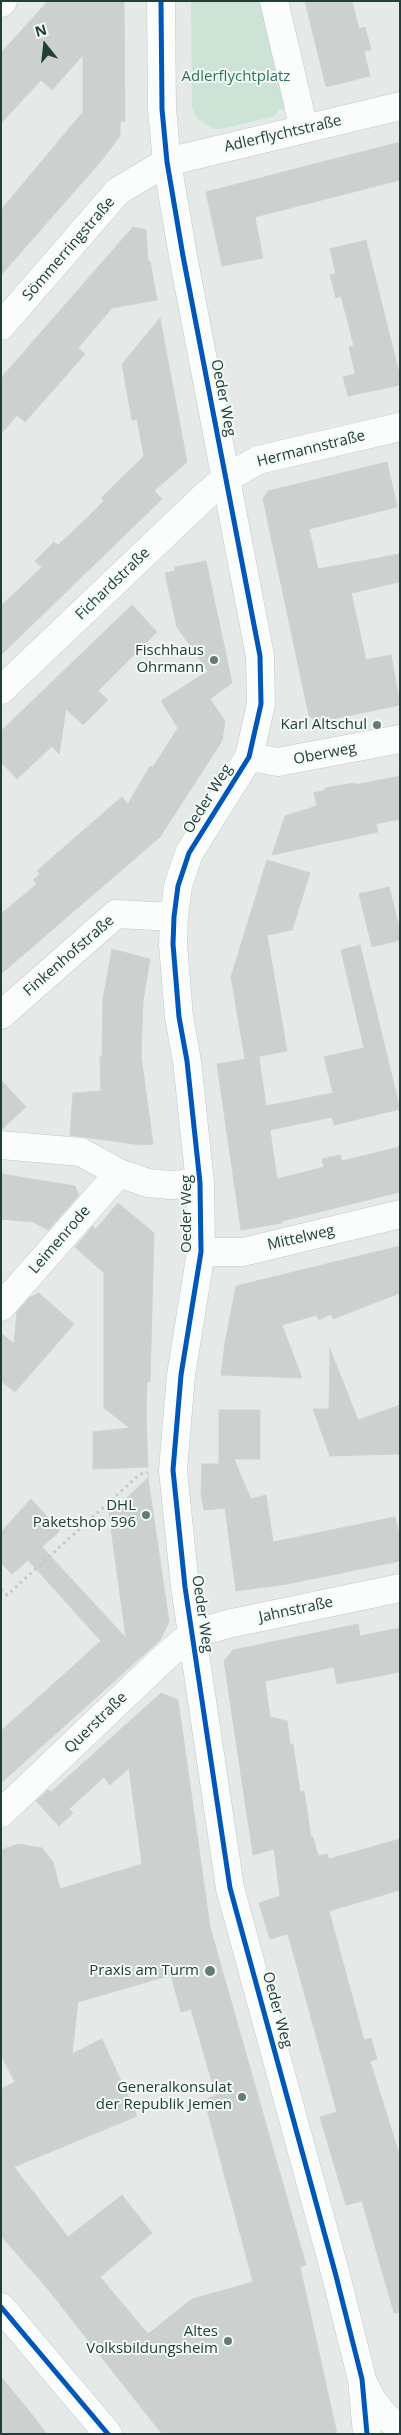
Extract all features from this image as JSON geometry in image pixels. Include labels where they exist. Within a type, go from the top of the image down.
[{"type":"street","name":"Oeder Weg","points":[[161,1],[162,109],[167,162],[225,479],[260,656],[261,704],[249,757],[189,853],[178,886],[174,917],[173,944],[179,1017],[187,1061],[200,1183],[201,1252],[181,1374],[173,1470],[185,1587],[230,1888],[324,2226],[362,2378],[367,2434]]},
{"type":"street","points":[[274,1],[304,129]]},
{"type":"street","name":"Adlerflychtstraße","points":[[167,162],[400,106]]},
{"type":"street","name":"Sömmerringstraße","points":[[1,326],[118,191],[167,162]]},
{"type":"street","name":"Hermannstraße","points":[[225,479],[258,460],[400,427]]},
{"type":"street","name":"Fichardstraße","points":[[1,690],[204,496],[225,479]]},
{"type":"street","name":"Oberweg","points":[[249,757],[278,762],[400,739]]},
{"type":"street","name":"Finkenhofstraße","points":[[1,1015],[116,914],[174,917]]},
{"type":"street","points":[[1,1145],[81,1152],[119,1173],[148,1183],[170,1185],[200,1183]]},
{"type":"street","name":"Leimenrode","points":[[1,1307],[119,1173]]},
{"type":"street","name":"Mittelweg","points":[[201,1252],[244,1252],[400,1214]]},
{"type":"street","name":"Jahnstraße","points":[[192,1634],[228,1624],[400,1588]]},
{"type":"street","name":"Querstraße","points":[[1,1813],[164,1658],[192,1634]]},
{"type":"street","points":[[1,2307],[108,2434]]},
{"type":"street","name":"Oeder Weg","points":[[362,2378],[372,2400],[384,2415],[400,2428]]},
{"type":"path","points":[[1,1589],[7,1596],[140,1474],[173,1470]]},
{"type":"green space","name":"Adlerflychtplatz","points":[[191,1],[261,1],[288,108],[279,110],[275,116],[222,129],[213,129],[199,120],[192,109]]},
{"type":"building","points":[[48,1],[124,1],[125,121],[120,122],[120,136],[102,160],[1,275],[1,210],[83,112],[83,55],[52,90],[41,80],[1,123],[1,53]]},
{"type":"building","points":[[305,1],[352,1],[359,29],[365,27],[371,50],[364,51],[370,76],[326,87]]},
{"type":"building","points":[[400,142],[400,180],[255,217],[263,258],[222,266],[206,192]]},
{"type":"building","points":[[133,227],[146,230],[148,262],[150,261],[157,300],[112,308],[78,348],[85,354],[25,422],[17,415],[1,434],[1,378]]},
{"type":"building","points":[[366,240],[400,377],[400,385],[348,396],[343,377],[355,374],[349,347],[354,346],[341,296],[336,298],[330,275],[336,274],[330,249]]},
{"type":"building","points":[[160,318],[187,462],[154,491],[162,499],[1,655],[1,606],[42,567],[35,561],[54,542],[58,545],[86,519],[104,501],[101,498],[144,456],[137,419],[132,420],[122,364]]},
{"type":"building","points":[[387,462],[397,507],[309,529],[318,569],[400,554],[400,582],[351,593],[366,660],[391,655],[400,705],[318,722],[309,716],[263,499],[268,491]]},
{"type":"building","points":[[206,561],[232,683],[210,699],[225,721],[222,741],[160,837],[1,974],[1,914],[37,884],[33,880],[40,874],[37,871],[56,854],[122,797],[128,804],[150,766],[153,767],[178,728],[161,701],[208,671],[177,627],[165,573],[175,571],[175,567]]},
{"type":"building","points":[[132,605],[157,632],[98,691],[108,700],[83,725],[66,709],[59,754],[52,746],[17,779],[1,762],[1,731]]},
{"type":"building","points":[[400,776],[400,819],[376,824],[378,832],[272,855],[285,816],[317,806],[314,793],[325,790],[325,788],[355,783],[355,785]]},
{"type":"building","points":[[267,860],[310,873],[292,930],[267,935],[287,1051],[245,1059],[231,977]]},
{"type":"building","points":[[389,887],[400,931],[400,940],[372,947],[359,894]]},
{"type":"building","points":[[360,945],[400,1109],[334,1125],[332,1117],[270,1130],[277,1179],[324,1167],[322,1159],[340,1155],[342,1161],[400,1147],[400,1192],[282,1221],[282,1223],[241,1230],[217,1064],[259,1057],[266,1106],[333,1093],[324,1057],[364,1048],[341,950]]},
{"type":"building","points":[[112,949],[150,959],[143,1001],[141,1056],[153,1144],[141,1145],[70,1135],[73,1093],[101,1091],[100,1057],[102,1057],[103,999]]},
{"type":"building","points":[[1,1080],[26,1107],[1,1130]]},
{"type":"building","points":[[1,1174],[75,1186],[79,1195],[48,1230],[33,1222],[1,1219]]},
{"type":"building","points":[[118,1203],[154,1233],[150,1382],[147,1382],[146,1416],[148,1467],[93,1469],[93,1432],[130,1428],[104,1408],[104,1273],[75,1247],[93,1226],[95,1230]]},
{"type":"building","points":[[400,1246],[400,1293],[333,1319],[331,1314],[319,1320],[317,1315],[282,1325],[302,1378],[221,1375],[236,1286]]},
{"type":"building","points":[[39,1293],[74,1324],[15,1392],[1,1381],[1,1333],[14,1344],[17,1312],[29,1298]]},
{"type":"building","points":[[330,1349],[358,1420],[400,1405],[400,1454],[330,1456],[313,1409],[329,1409]]},
{"type":"building","points":[[219,1410],[260,1410],[260,1459],[234,1459],[251,1499],[266,1495],[273,1542],[395,1517],[400,1539],[400,1561],[287,1584],[236,1591],[225,1508],[204,1510],[201,1495],[202,1464],[219,1464]]},
{"type":"building","points":[[148,1478],[169,1622],[160,1640],[1,1783],[1,1731],[101,1641],[28,1560],[12,1574],[1,1563],[1,1532],[31,1499],[60,1531],[42,1547],[126,1638],[109,1514]]},
{"type":"building","points":[[358,1624],[360,1636],[400,1628],[400,1672],[337,1684],[334,1667],[265,1681],[270,1717],[287,1721],[290,1745],[293,1744],[300,1792],[304,1791],[311,1837],[313,1837],[318,1856],[327,1854],[329,1859],[400,1839],[400,1890],[329,1911],[364,2040],[371,2038],[377,2059],[370,2061],[400,2157],[400,2312],[394,2313],[362,2201],[346,2205],[320,2117],[337,2112],[288,1934],[270,1939],[259,1903],[280,1896],[274,1849],[253,1855],[224,1661],[233,1650]]},
{"type":"building","points":[[161,1693],[178,1700],[210,1927],[306,2265],[300,2267],[337,2434],[162,2434],[47,2288],[1,2236],[1,2089],[15,2082],[1,2055],[1,1850],[18,1844],[42,1848],[53,1862],[60,1889],[142,1864],[129,1768],[110,1785],[104,1777],[69,1809],[73,1813],[59,1826],[36,1801],[48,1790],[51,1792]],"holes":[[[171,1975],[181,2012],[191,2009],[216,2096],[208,2098],[206,2106],[253,2282],[192,2299],[148,2334],[100,2277],[152,2233],[122,2195],[68,2237],[14,2167],[137,2116],[102,2039],[72,2054],[78,2002]]]},
{"type":"building","points":[[1,2377],[26,2407],[47,2434],[1,2434]]},
{"type":"cycle path","points":[[161,1],[162,109],[167,162],[183,256],[260,656],[261,704],[249,757],[189,853],[178,886],[174,917],[173,944],[179,1017],[187,1061],[200,1183],[201,1252],[181,1375],[173,1470],[185,1587],[230,1888],[335,2272],[362,2379],[367,2434]]},
{"type":"cycle path","points":[[1,2307],[108,2434]]},
{"type":"place","name":"Fischhaus Ohrmann","points":[[214,660]]},
{"type":"place","name":"Karl Altschul","points":[[377,725]]},
{"type":"place","name":"DHL Paketshop 596","points":[[146,1515]]},
{"type":"place","name":"Praxis am Turm","points":[[210,1971]]},
{"type":"place","name":"Generalkonsulat der Republik Jemen","points":[[242,2097]]},
{"type":"place","name":"Altes Volksbildungsheim","points":[[228,2341]]}]
